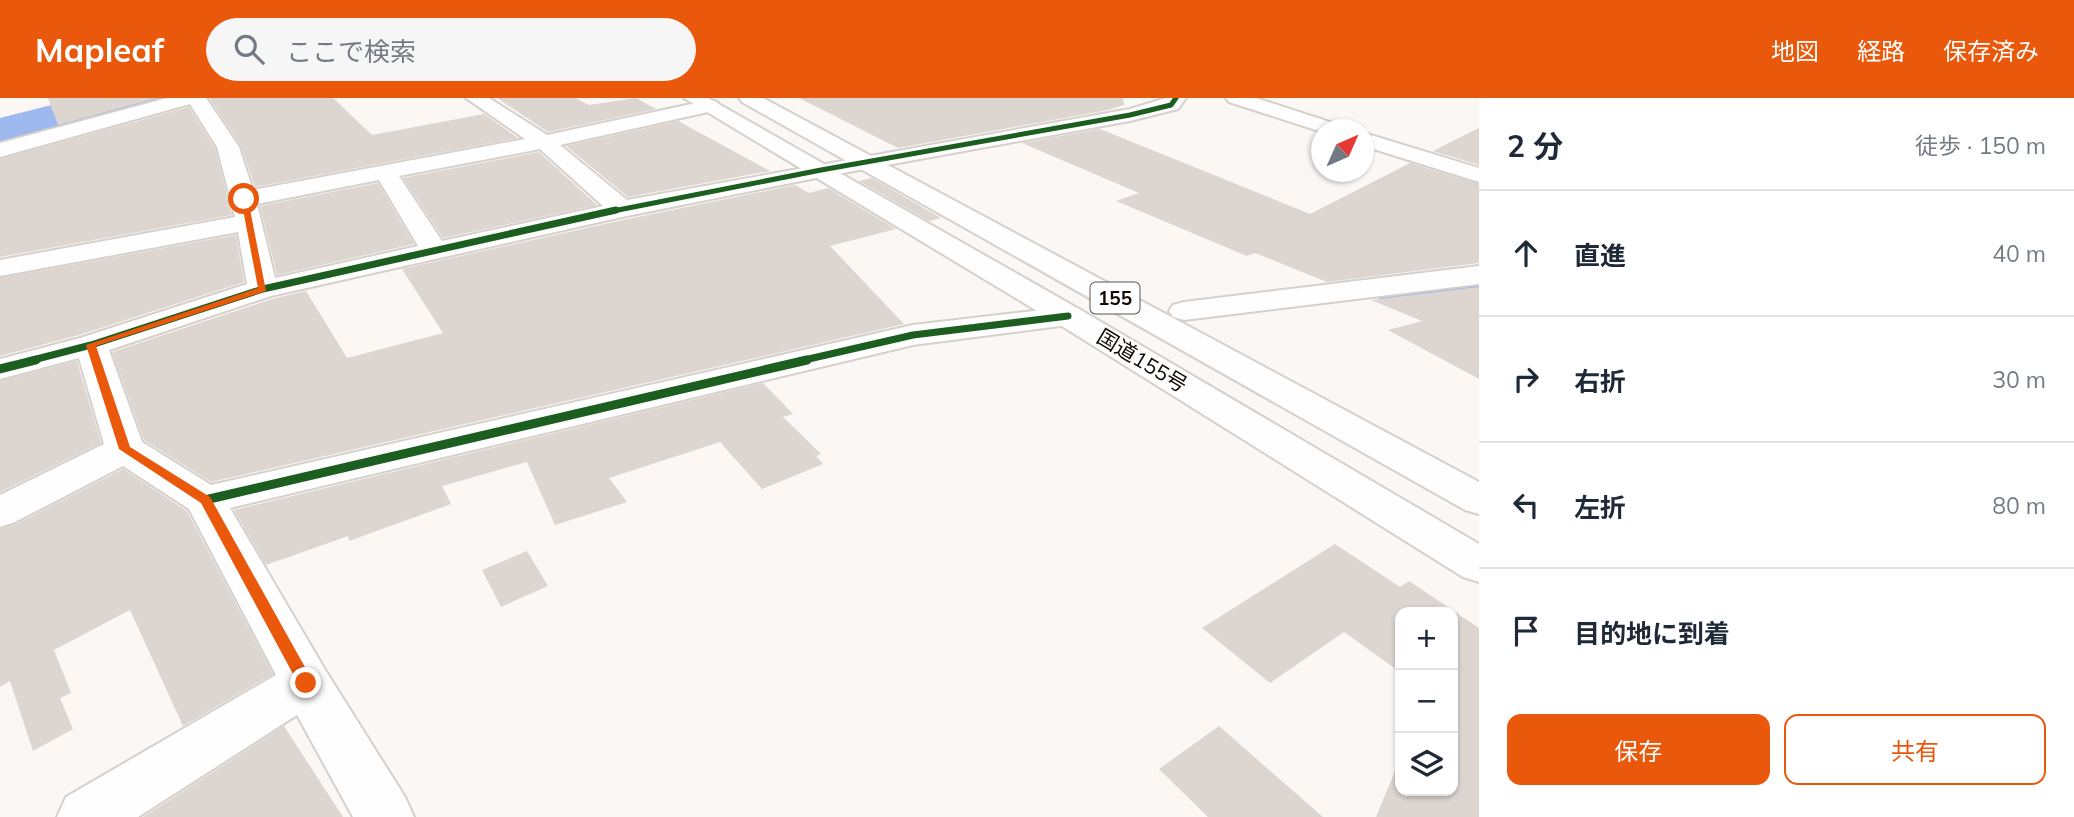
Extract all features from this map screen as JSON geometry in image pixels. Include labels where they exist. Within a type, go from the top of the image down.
[{"type":"main road","points":[[0,150],[189,98]]},
{"type":"main road","points":[[196,98],[228,146],[247,210],[262,289]]},
{"type":"main road","points":[[476,98],[544,142],[622,209]]},
{"type":"main road","name":"国道155号","points":[[749,98],[1479,500]]},
{"type":"main road","points":[[0,369],[90,345],[262,289],[622,209],[821,170],[1130,115],[1171,104],[1176,98]]},
{"type":"main road","points":[[1236,98],[1311,122]]},
{"type":"main road","points":[[0,268],[247,210],[385,172],[544,142],[702,102]]},
{"type":"main road","name":"国道155号","points":[[702,102],[1068,316],[1479,565]]},
{"type":"main road","points":[[1374,143],[1479,176]]},
{"type":"main road","points":[[385,172],[435,251]]},
{"type":"main road","points":[[1184,311],[1479,275]]},
{"type":"main road","points":[[205,500],[913,335],[1068,316]]},
{"type":"main road","points":[[90,345],[125,449],[205,500],[306,683],[385,817]]},
{"type":"main road","points":[[0,512],[125,449]]},
{"type":"main road","points":[[86,817],[306,683]]},
{"type":"building","points":[[48,98],[157,98],[58,125]]},
{"type":"building","points":[[209,98],[333,98],[372,135],[484,114],[518,138],[255,187],[241,146]]},
{"type":"building","points":[[497,98],[575,98],[589,105],[636,98],[656,109],[548,132]]},
{"type":"building","points":[[799,98],[1123,98],[1124,105],[898,148]]},
{"type":"building","points":[[189,107],[215,148],[232,215],[0,257],[0,159]]},
{"type":"building","points":[[678,121],[770,171],[628,197],[566,146]]},
{"type":"building","points":[[1479,128],[1479,165],[1433,151]]},
{"type":"building","points":[[1100,129],[1310,214],[1410,163],[1479,184],[1479,263],[1327,282],[1255,253],[1247,256],[1116,201],[1139,193],[1022,143]]},
{"type":"building","points":[[539,152],[597,205],[443,238],[403,178]]},
{"type":"building","points":[[872,178],[941,218],[929,221],[859,181]]},
{"type":"building","points":[[378,183],[414,244],[277,275],[260,206]]},
{"type":"building","points":[[795,185],[809,193],[828,188],[896,229],[830,246],[904,324],[211,482],[144,440],[112,352],[272,299],[306,291],[347,358],[443,333],[402,269]]},
{"type":"building","points":[[236,235],[244,282],[79,335],[0,356],[0,278]]},
{"type":"building","points":[[1479,287],[1479,379],[1388,330],[1422,321],[1371,300]]},
{"type":"building","points":[[77,361],[101,443],[0,492],[0,381]]},
{"type":"building","points":[[763,383],[793,414],[783,417],[821,454],[816,456],[823,464],[762,489],[720,442],[609,478],[627,502],[555,525],[527,462],[442,486],[451,504],[349,541],[348,536],[266,565],[234,510]]},
{"type":"building","points":[[123,469],[187,511],[273,674],[183,726],[130,610],[54,650],[71,693],[60,698],[73,729],[33,751],[10,681],[0,687],[0,529],[16,524]]},
{"type":"building","points":[[1335,544],[1400,587],[1409,581],[1448,607],[1395,607],[1395,668],[1344,632],[1270,683],[1202,628]]},
{"type":"building","points":[[527,551],[548,586],[501,607],[482,570]]},
{"type":"building","points":[[1458,614],[1479,628],[1479,817],[1376,817],[1395,771],[1395,796],[1458,796]]},
{"type":"building","points":[[284,726],[343,817],[143,817]]},
{"type":"building","points":[[1219,726],[1323,817],[1208,817],[1159,769]]},
{"type":"waterway","points":[[0,121],[88,98]]},
{"type":"waterway","points":[[0,138],[147,98]]},
{"type":"waterway","points":[[1384,298],[1479,287]]},
{"type":"cycle path","points":[[0,369],[91,345],[263,289],[622,209],[821,170],[1130,115],[1171,105],[1176,98]]},
{"type":"cycle path","points":[[205,500],[913,335],[1068,316]]},
{"type":"route","points":[[244,199],[262,289],[90,345],[125,449],[205,500],[306,683]]}]
